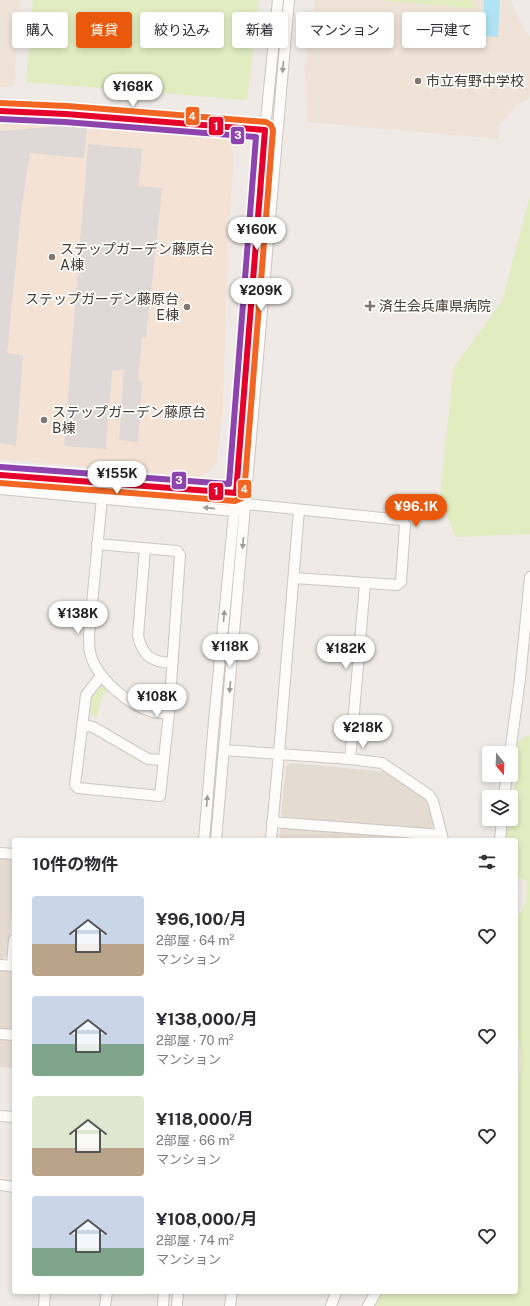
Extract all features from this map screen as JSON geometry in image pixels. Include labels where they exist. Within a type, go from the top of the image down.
[{"type":"street","points":[[204,838],[236,493],[265,130],[278,0]]},
{"type":"street","points":[[216,838],[289,0]]},
{"type":"street","points":[[0,110],[74,114],[277,132]]},
{"type":"street","points":[[0,475],[236,493],[246,504]]},
{"type":"street","points":[[0,489],[102,497],[234,511],[246,504],[402,520],[405,525],[401,582],[397,585],[294,578]]},
{"type":"street","points":[[102,497],[89,636],[90,652],[101,676],[117,692],[142,708],[154,712],[169,713]]},
{"type":"street","points":[[271,838],[299,510]]},
{"type":"street","points":[[97,544],[177,551],[180,555],[169,713],[160,796],[78,788],[75,785],[86,696],[101,676]]},
{"type":"street","points":[[145,548],[138,636],[139,641],[145,653],[152,659],[172,663]]},
{"type":"street","points":[[511,746],[520,679],[530,577]]},
{"type":"street","points":[[350,758],[365,583]]},
{"type":"street","points":[[82,724],[93,727],[148,759],[164,760]]},
{"type":"street","points":[[224,750],[350,758],[382,763],[429,795],[433,801],[443,837],[272,822]]},
{"type":"street","points":[[500,838],[501,826]]},
{"type":"street","points":[[0,853],[12,854]]},
{"type":"street","points":[[0,964],[12,966]]},
{"type":"street","points":[[0,1034],[12,1035]]},
{"type":"street","points":[[0,1116],[12,1117]]},
{"type":"street","points":[[0,1185],[12,1187]]},
{"type":"street","points":[[44,1306],[45,1294]]},
{"type":"street","points":[[105,1306],[107,1294]]},
{"type":"street","points":[[163,1306],[164,1294]]},
{"type":"street","points":[[177,1306],[178,1294]]},
{"type":"street","points":[[230,1306],[232,1294]]},
{"type":"street","points":[[331,1306],[335,1294]]},
{"type":"street","points":[[368,1306],[375,1294]]},
{"type":"shaded area","points":[[0,0],[20,0],[19,12],[12,12],[12,48],[17,48],[14,86],[0,87]]},
{"type":"shaded area","name":"市立有野中学校","points":[[315,0],[511,0],[518,18],[530,37],[529,100],[517,104],[498,126],[499,139],[307,122],[305,66],[308,48],[394,48],[394,12],[313,12]]},
{"type":"shaded area","points":[[7,121],[137,130],[229,140],[234,156],[227,259],[223,409],[216,465],[202,477],[0,459],[0,122]]},
{"type":"shaded area","points":[[61,126],[87,128],[84,158],[30,153],[21,211],[7,353],[23,355],[16,446],[0,443],[0,131]]},
{"type":"shaded area","points":[[88,144],[142,149],[139,186],[162,188],[146,338],[142,338],[138,381],[142,382],[138,442],[119,440],[124,370],[112,371],[106,449],[64,446]]},
{"type":"shaded area","points":[[290,763],[389,772],[427,799],[435,824],[429,830],[283,817],[281,812],[286,766]]},
{"type":"shaded area","points":[[284,826],[435,838],[279,838],[280,831]]},
{"type":"shaded area","points":[[0,856],[12,859],[12,912],[8,955],[3,959],[0,959]]},
{"type":"shaded area","points":[[0,969],[12,970],[12,1030],[0,1029]]},
{"type":"shaded area","points":[[0,1037],[12,1039],[12,1068],[0,1067]]},
{"type":"green space","points":[[33,0],[259,0],[258,12],[232,12],[232,48],[253,48],[247,100],[26,82],[29,48],[68,48],[68,12],[32,12]]},
{"type":"green space","points":[[377,0],[471,0],[477,9]]},
{"type":"green space","points":[[530,196],[530,534],[455,537],[440,495],[454,367],[502,301]]},
{"type":"green space","points":[[97,682],[108,689],[101,700],[97,718],[89,713],[88,699]]},
{"type":"green space","points":[[529,735],[530,1306],[374,1306],[380,1294],[518,1294],[518,1090],[521,1058],[518,1036],[518,916],[526,901],[527,882],[520,877],[518,879],[518,838],[506,838],[507,826],[518,826],[518,790],[514,790],[516,782],[518,782],[519,775],[517,742]]},
{"type":"water","points":[[484,0],[500,0],[498,37],[486,36],[486,12],[483,12]]},
{"type":"transit line","name":"4","points":[[0,103],[67,106],[266,122],[271,125],[273,130],[244,494],[242,498],[235,501],[0,483]]},
{"type":"transit line","name":"1","points":[[0,111],[66,114],[265,130],[236,493],[0,475]]},
{"type":"transit line","name":"3","points":[[0,119],[65,122],[256,137],[229,484],[1,467]]},
{"type":"place","name":"市立有野中学校","points":[[418,81]]},
{"type":"place","name":"ステップガーデン藤原台 A棟","points":[[52,257]]},
{"type":"place","name":"済生会兵庫県病院","points":[[370,306]]},
{"type":"place","name":"ステップガーデン藤原台 E棟","points":[[187,307]]},
{"type":"place","name":"ステップガーデン藤原台 B棟","points":[[44,420]]}]
